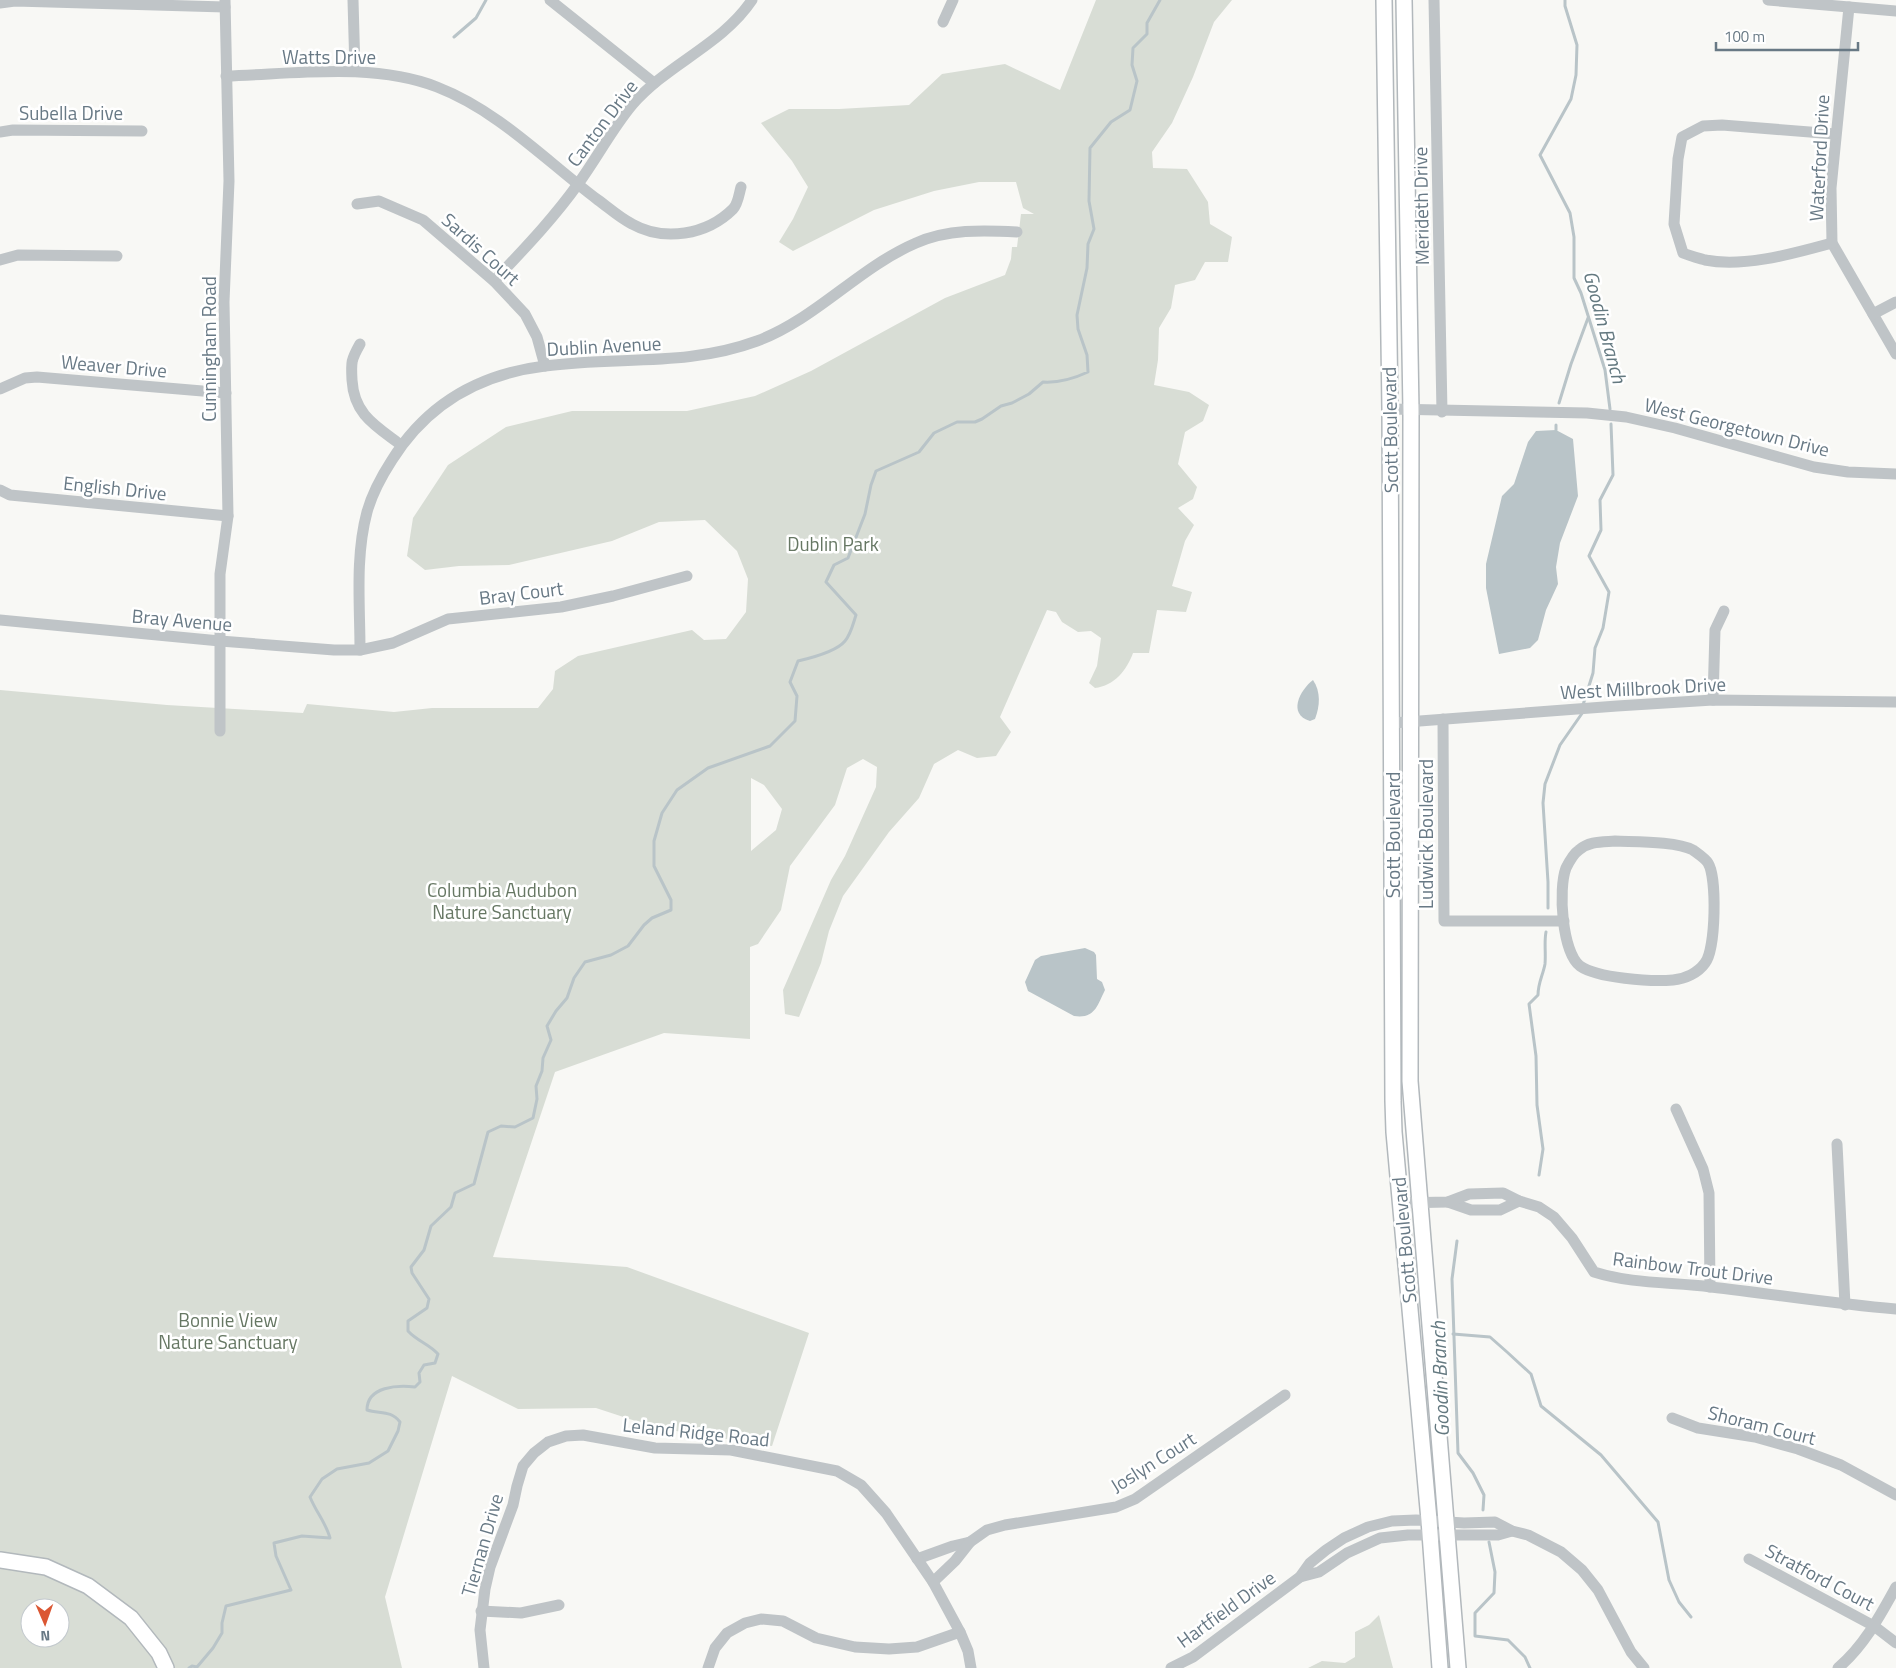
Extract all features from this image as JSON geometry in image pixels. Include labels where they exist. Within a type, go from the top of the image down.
[{"type":"main road","name":"Scott Boulevard","points":[[1384,0],[1393,723],[1393,1101],[1440,1668]]},
{"type":"main road","name":"Scott Boulevard","points":[[1404,0],[1411,411],[1410,1081],[1458,1668]]},
{"type":"main road","points":[[0,1560],[46,1567],[88,1586],[131,1618],[159,1653],[166,1668]]},
{"type":"street","points":[[0,3],[15,0],[225,4]]},
{"type":"street","points":[[353,0],[354,71]]},
{"type":"street","points":[[550,0],[654,83]]},
{"type":"street","points":[[944,22],[952,0]]},
{"type":"street","name":"Merideth Drive","points":[[1434,0],[1442,412]]},
{"type":"street","points":[[1768,0],[1896,11]]},
{"type":"street","name":"Canton Drive","points":[[494,282],[540,232],[578,184],[632,105],[654,83],[733,23],[750,1]]},
{"type":"street","name":"Cunningham Road","points":[[220,731],[220,574],[228,516],[224,302],[229,181],[225,4]]},
{"type":"street","name":"Waterford Drive","points":[[1849,7],[1831,188],[1832,243],[1896,354]]},
{"type":"street","name":"Watts Drive","points":[[226,76],[354,71],[382,73],[413,79],[436,87],[466,100],[496,118],[631,224],[650,232],[674,234],[694,232],[712,225],[735,207],[741,188]]},
{"type":"street","points":[[1832,243],[1784,256],[1732,262],[1706,260],[1683,253],[1674,224],[1678,158],[1682,137],[1703,126],[1722,124],[1835,134]]},
{"type":"street","name":"Subella Drive","points":[[0,132],[13,130],[142,131]]},
{"type":"street","name":"Sardis Court","points":[[357,204],[379,201],[423,220],[494,282],[525,314],[537,338],[545,366]]},
{"type":"street","name":"Dublin Avenue","points":[[360,650],[359,564],[367,513],[379,480],[401,445],[423,419],[456,394],[495,376],[545,366],[666,360],[706,355],[740,347],[773,335],[805,317],[866,271],[916,242],[953,232],[987,230],[1016,232]]},
{"type":"street","points":[[0,260],[18,255],[117,256]]},
{"type":"street","points":[[1873,314],[1896,302]]},
{"type":"street","points":[[360,344],[351,359],[353,393],[360,410],[401,445]]},
{"type":"street","name":"Weaver Drive","points":[[0,389],[25,378],[37,377],[226,393]]},
{"type":"street","name":"West Georgetown Drive","points":[[1390,409],[1442,412],[1587,413],[1626,417],[1675,428],[1814,467],[1848,472],[1896,474]]},
{"type":"street","name":"English Drive","points":[[0,490],[10,495],[228,516]]},
{"type":"street","name":"Bray Court","points":[[360,650],[394,643],[448,619],[561,607],[613,596],[687,576]]},
{"type":"street","points":[[1713,700],[1715,630],[1724,612]]},
{"type":"street","name":"Bray Avenue","points":[[0,620],[220,641],[334,650],[360,650]]},
{"type":"street","name":"West Millbrook Drive","points":[[1393,723],[1713,700],[1896,702]]},
{"type":"street","name":"Ludwick Boulevard","points":[[1443,719],[1444,921],[1564,921]]},
{"type":"street","points":[[1615,840],[1670,844],[1693,850],[1708,862],[1713,879],[1712,944],[1706,963],[1696,972],[1682,979],[1664,981],[1592,973],[1578,965],[1571,955],[1566,940],[1564,921],[1562,886],[1566,869],[1572,856],[1589,843],[1615,840]]},
{"type":"street","points":[[1676,1109],[1703,1168],[1709,1193],[1710,1287]]},
{"type":"street","points":[[1837,1144],[1844,1305]]},
{"type":"street","name":"Rainbow Trout Drive","points":[[1448,1202],[1469,1194],[1488,1193],[1502,1194],[1539,1207],[1554,1217],[1572,1238],[1594,1272],[1617,1279],[1710,1287],[1844,1305],[1896,1309]]},
{"type":"street","name":"Rainbow Trout Drive","points":[[1400,1203],[1448,1202],[1471,1210],[1500,1210],[1519,1201]]},
{"type":"street","name":"Joslyn Court","points":[[932,1582],[955,1561],[970,1542],[987,1530],[1004,1525],[1116,1507],[1135,1499],[1285,1395]]},
{"type":"street","name":"Shoram Court","points":[[1672,1418],[1698,1428],[1754,1437],[1798,1449],[1841,1465],[1896,1494]]},
{"type":"street","name":"Leland Ridge Road","points":[[548,1442],[566,1436],[583,1435],[655,1448],[731,1450],[837,1471],[861,1485],[886,1513],[932,1582],[960,1632],[968,1651],[971,1668]]},
{"type":"street","name":"Tiernan Drive","points":[[484,1668],[480,1630],[481,1611],[490,1567],[513,1505],[516,1486],[523,1466],[534,1453],[548,1442]]},
{"type":"street","name":"Hartfield Drive","points":[[1172,1668],[1192,1657],[1300,1577],[1310,1563],[1326,1550],[1344,1538],[1368,1527],[1392,1521],[1429,1528],[1498,1535],[1512,1530],[1528,1534],[1561,1552],[1582,1570],[1598,1590],[1630,1652],[1644,1668]]},
{"type":"street","name":"Joslyn Court","points":[[917,1559],[970,1542]]},
{"type":"street","name":"Stratford Court","points":[[1750,1559],[1874,1626],[1896,1643]]},
{"type":"street","points":[[1838,1668],[1849,1658],[1874,1626],[1896,1586]]},
{"type":"street","points":[[481,1611],[521,1613],[559,1605]]},
{"type":"street","points":[[708,1668],[715,1648],[727,1633],[744,1623],[762,1619],[783,1621],[816,1638],[855,1648],[889,1649],[917,1646],[960,1632]]},
{"type":"green space","points":[[1096,0],[1232,0],[1214,22],[1193,77],[1172,123],[1152,152],[1153,168],[1187,169],[1208,202],[1210,224],[1232,237],[1228,262],[1205,262],[1195,280],[1175,285],[1171,308],[1159,328],[1158,360],[1154,385],[1189,392],[1209,405],[1203,421],[1185,432],[1178,464],[1197,487],[1193,499],[1178,508],[1194,525],[1185,541],[1172,586],[1192,592],[1186,612],[1157,610],[1149,653],[1133,653],[1123,671],[1114,681],[1095,688],[1089,683],[1097,666],[1101,638],[1091,631],[1078,632],[1062,622],[1056,612],[1047,610],[1000,717],[1011,732],[996,756],[977,758],[958,750],[934,764],[919,798],[889,832],[843,896],[829,931],[821,963],[799,1017],[785,1014],[783,990],[831,880],[845,856],[876,787],[877,767],[863,759],[847,768],[835,805],[790,866],[781,910],[758,944],[750,947],[750,1039],[664,1033],[555,1072],[493,1257],[627,1267],[809,1333],[772,1446],[657,1428],[596,1408],[518,1409],[452,1376],[385,1597],[402,1668],[0,1668],[0,690],[167,705],[303,713],[307,704],[394,712],[432,708],[538,708],[553,689],[555,671],[578,656],[692,630],[704,640],[726,639],[746,612],[748,579],[737,551],[705,520],[659,522],[612,541],[509,565],[459,566],[425,570],[407,556],[413,518],[448,465],[506,427],[572,411],[687,411],[755,396],[811,371],[945,298],[1005,275],[1011,259],[1012,247],[1017,247],[1021,214],[1034,214],[1023,208],[1016,182],[979,182],[934,191],[874,210],[793,251],[779,242],[793,219],[808,187],[792,161],[761,123],[789,109],[839,109],[909,105],[942,74],[1005,64],[1060,90]],"holes":[[[751,778],[764,785],[782,809],[776,830],[751,851]]]},
{"type":"green space","points":[[1379,1615],[1393,1668],[1308,1668],[1322,1661],[1345,1663],[1355,1657],[1355,1632],[1369,1625]]},
{"type":"shaded area","points":[[1556,430],[1573,439],[1578,496],[1560,543],[1556,567],[1558,584],[1546,610],[1538,640],[1530,648],[1499,654],[1486,588],[1486,564],[1502,496],[1514,484],[1528,442],[1536,431]]},
{"type":"shaded area","points":[[1313,680],[1317,689],[1319,704],[1315,719],[1310,721],[1303,718],[1297,708],[1300,696]]},
{"type":"shaded area","points":[[1085,948],[1096,955],[1097,979],[1102,982],[1105,990],[1091,1013],[1074,1016],[1028,991],[1025,982],[1035,960],[1041,956]]},
{"type":"waterway","points":[[454,37],[476,18],[486,0]]},
{"type":"waterway","points":[[189,1668],[192,1666],[197,1667],[213,1648],[222,1633],[226,1606],[291,1590],[276,1556],[274,1543],[302,1536],[330,1538],[310,1497],[322,1479],[337,1469],[369,1463],[388,1451],[398,1431],[400,1422],[389,1414],[367,1410],[368,1402],[372,1396],[385,1389],[400,1386],[415,1387],[420,1382],[419,1373],[424,1365],[435,1363],[438,1354],[408,1331],[408,1321],[427,1308],[429,1299],[412,1273],[411,1267],[424,1250],[431,1226],[451,1207],[455,1193],[474,1184],[488,1132],[501,1126],[515,1127],[533,1118],[537,1099],[536,1086],[542,1071],[543,1058],[551,1040],[547,1026],[567,998],[574,978],[585,962],[611,955],[628,946],[644,925],[652,918],[671,910],[671,900],[654,866],[654,841],[662,813],[677,790],[708,768],[770,746],[795,721],[797,696],[790,682],[798,661],[830,651],[841,645],[847,638],[856,615],[826,582],[834,565],[848,558],[865,514],[876,471],[919,452],[934,433],[957,422],[975,422],[982,419],[1001,406],[1012,403],[1029,394],[1043,382],[1066,380],[1088,372],[1087,355],[1078,329],[1077,315],[1087,268],[1088,244],[1094,229],[1089,201],[1090,148],[1111,122],[1130,110],[1137,81],[1132,65],[1133,48],[1147,34],[1147,23],[1160,0]]},
{"type":"waterway","name":"Goodin Branch","points":[[1565,0],[1565,6],[1577,45],[1576,75],[1571,99],[1540,155],[1570,213],[1574,237],[1574,278],[1581,293],[1605,370],[1610,409]]},
{"type":"waterway","points":[[1559,403],[1588,318]]},
{"type":"waterway","name":"Goodin Branch","points":[[1583,705],[1593,673],[1595,648],[1603,628],[1609,592],[1589,556],[1601,530],[1600,500],[1613,475],[1611,424]]},
{"type":"waterway","points":[[1556,425],[1556,430]]},
{"type":"waterway","name":"Goodin Branch","points":[[1548,908],[1543,803],[1545,784],[1560,745],[1583,712]]},
{"type":"waterway","name":"Goodin Branch","points":[[1539,1175],[1543,1149],[1537,1105],[1536,1056],[1529,1004],[1538,995],[1545,964],[1546,932]]},
{"type":"waterway","name":"Goodin Branch","points":[[1457,1241],[1452,1279],[1458,1453],[1473,1473],[1484,1495],[1483,1510]]},
{"type":"waterway","points":[[1453,1334],[1490,1337],[1531,1374],[1541,1406],[1601,1455],[1658,1522],[1669,1580],[1679,1602],[1691,1617]]},
{"type":"waterway","name":"Goodin Branch","points":[[1489,1542],[1495,1572],[1494,1593],[1475,1613],[1475,1636],[1508,1640],[1525,1657],[1530,1668]]},
{"type":"park label","name":"Dublin Park","points":[[833,544]]},
{"type":"park label","name":"Columbia Audubon Nature Sanctuary","points":[[502,901]]},
{"type":"park label","name":"Bonnie View Nature Sanctuary","points":[[228,1331]]}]
